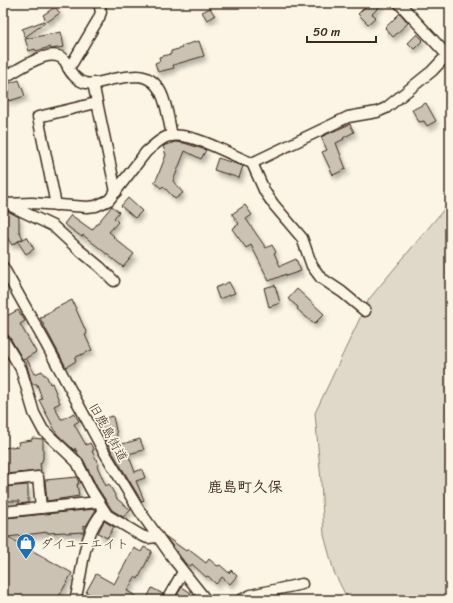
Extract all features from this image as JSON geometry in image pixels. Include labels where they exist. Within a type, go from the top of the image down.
[{"type":"street","points":[[68,68],[99,18],[101,12],[99,3]]},
{"type":"street","points":[[252,163],[348,117],[377,112],[386,108],[432,71],[448,54],[399,3]]},
{"type":"street","points":[[3,78],[40,57],[48,55],[59,56],[66,63],[75,78],[87,84],[129,76],[139,76],[150,79],[158,86],[162,93],[172,136]]},
{"type":"street","points":[[93,84],[116,192]]},
{"type":"street","points":[[56,205],[38,117],[96,103]]},
{"type":"street","points":[[6,204],[96,206],[109,200],[146,152],[166,137],[192,137],[252,163],[265,192],[302,238],[312,266],[321,278],[342,292],[365,311]]},
{"type":"street","points":[[6,204],[53,226],[114,281]]},
{"type":"street","name":"旧鹿島街道","points":[[3,267],[103,450],[139,510],[157,537],[206,600]]},
{"type":"street","points":[[3,339],[21,369],[38,423],[43,430],[77,462],[104,511],[109,517],[142,536],[148,538],[157,537]]},
{"type":"street","points":[[3,481],[38,477],[41,508]]},
{"type":"street","points":[[3,512],[98,502]]},
{"type":"street","points":[[75,600],[85,546],[94,524],[104,511]]},
{"type":"street","points":[[168,600],[184,572]]},
{"type":"street","points":[[241,600],[251,595],[302,584]]},
{"type":"shaded area","points":[[450,198],[450,600],[348,600],[334,572],[324,535],[315,413],[369,299],[445,208]]},
{"type":"building","points":[[369,3],[383,3],[372,14],[376,17],[368,24],[358,14]]},
{"type":"building","points":[[55,7],[60,13],[47,22],[43,15]]},
{"type":"building","points":[[210,8],[215,16],[207,20],[202,12]]},
{"type":"building","points":[[400,13],[408,23],[393,37],[385,28]]},
{"type":"building","points":[[44,21],[45,23],[25,37],[22,29]]},
{"type":"building","points":[[61,32],[64,47],[51,49],[50,47],[36,51],[35,49],[29,51],[25,39]]},
{"type":"building","points":[[417,34],[423,40],[414,49],[408,43]]},
{"type":"building","points":[[199,41],[204,56],[173,65],[174,68],[158,72],[155,63],[160,61],[159,57],[171,54],[171,51],[182,48],[181,46]]},
{"type":"building","points":[[19,80],[25,96],[9,101],[6,93],[9,92],[7,84]]},
{"type":"building","points":[[426,103],[436,121],[427,126],[424,121],[419,122],[412,110]]},
{"type":"building","points":[[350,124],[354,132],[336,143],[346,169],[333,175],[322,152],[327,150],[321,137]]},
{"type":"building","points":[[175,142],[184,143],[206,150],[201,159],[185,151],[173,181],[183,193],[175,199],[163,186],[161,188],[154,182],[166,155],[163,146]]},
{"type":"building","points":[[218,158],[243,166],[239,178],[214,170]]},
{"type":"building","points":[[128,198],[142,211],[135,218],[121,206]]},
{"type":"building","points":[[245,205],[252,215],[246,219],[266,248],[272,245],[276,252],[274,253],[280,266],[296,259],[301,271],[286,276],[286,274],[269,281],[251,245],[246,248],[232,229],[239,224],[232,214]]},
{"type":"building","points":[[112,206],[119,212],[114,218],[118,222],[109,232],[134,254],[123,267],[83,235],[82,237],[64,224],[71,215],[92,230]]},
{"type":"building","points":[[3,211],[8,211],[19,217],[19,231],[23,238],[12,245],[3,231]]},
{"type":"building","points":[[27,237],[34,249],[26,254],[18,242]]},
{"type":"building","points":[[229,282],[235,293],[219,299],[215,288]]},
{"type":"building","points":[[275,285],[280,303],[269,307],[264,288]]},
{"type":"building","points":[[297,289],[324,314],[314,324],[288,299]]},
{"type":"building","points":[[72,300],[87,334],[85,335],[92,350],[76,357],[76,361],[66,367],[40,318]]},
{"type":"building","points":[[18,310],[25,321],[20,324],[36,352],[26,358],[35,374],[42,371],[44,375],[46,375],[50,384],[52,383],[60,403],[54,406],[61,419],[74,413],[79,421],[74,424],[86,445],[90,443],[94,450],[92,451],[99,465],[97,466],[106,486],[109,484],[117,499],[131,510],[123,517],[112,510],[97,487],[83,459],[75,448],[75,451],[57,434],[39,400],[42,399],[37,384],[32,384],[25,359],[23,360],[9,336],[3,331],[3,318]]},
{"type":"building","points":[[113,416],[119,445],[140,439],[144,450],[128,454],[135,472],[142,469],[145,478],[136,481],[144,500],[142,502],[104,438],[100,419]]},
{"type":"building","points":[[32,438],[43,439],[43,459],[42,463],[40,463],[41,471],[4,474],[3,448],[19,446],[18,442],[32,440]]},
{"type":"building","points":[[77,477],[79,484],[77,484],[79,496],[47,501],[45,480]]},
{"type":"building","points":[[28,485],[28,503],[19,504],[19,501],[3,501],[3,487]]},
{"type":"building","name":"ダイユーエイト","points":[[96,510],[86,526],[84,525],[84,532],[48,532],[8,537],[72,573],[57,600],[3,600],[3,547],[7,546],[6,518]]},
{"type":"building","points":[[104,521],[114,527],[107,538],[98,533]]},
{"type":"building","points":[[165,536],[186,551],[188,549],[206,563],[209,559],[216,565],[220,565],[229,573],[231,570],[237,576],[230,584],[222,577],[216,584],[192,564],[190,566],[186,564]]},
{"type":"building","points":[[144,547],[152,551],[138,579],[135,577],[127,591],[143,600],[99,600],[86,592],[96,574],[114,584],[134,548],[141,552]]},
{"type":"building","points":[[182,587],[191,593],[187,600],[174,600]]},
{"type":"building","points":[[152,588],[163,594],[161,600],[146,600]]},
{"type":"place","name":"ダイユーエイト","points":[[26,560]]},
{"type":"district","name":"鹿島町久保","points":[[245,487]]}]
